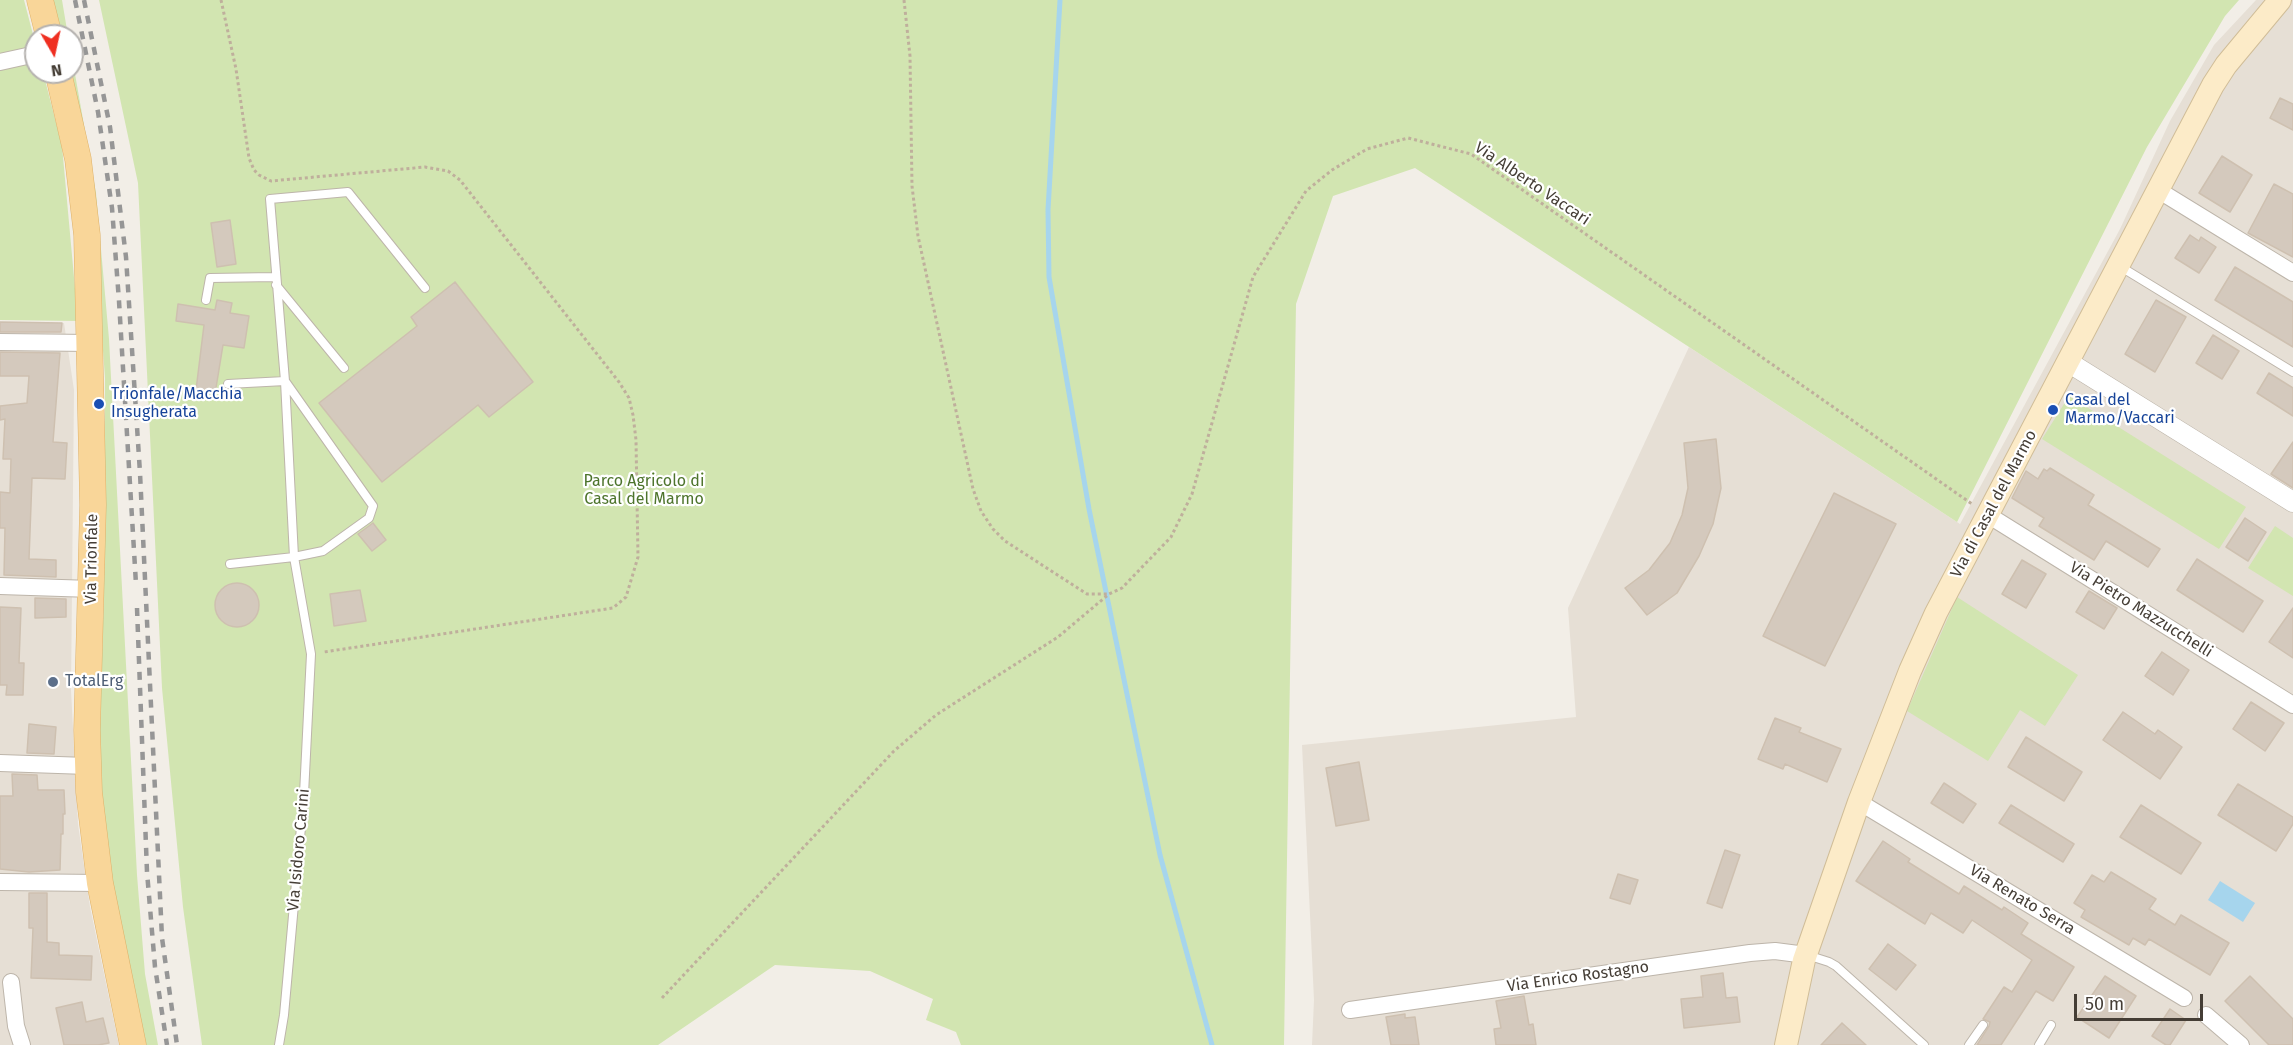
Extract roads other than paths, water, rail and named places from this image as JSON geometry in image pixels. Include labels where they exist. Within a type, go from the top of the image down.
[{"type":"main road","points":[[40,0],[46,24]]},
{"type":"main road","name":"Via di Casal del Marmo","points":[[1786,1045],[1806,955],[1860,802],[1910,671],[1936,613],[2218,76],[2280,0]]},
{"type":"main road","name":"Via Trionfale","points":[[61,84],[78,159],[87,235],[93,505],[87,766],[100,883],[133,1045]]},
{"type":"street","points":[[0,62],[24,57]]},
{"type":"street","points":[[2158,190],[2293,273]]},
{"type":"street","points":[[0,342],[91,343]]},
{"type":"street","points":[[2068,362],[2293,502]]},
{"type":"street","name":"Via Pietro Mazzucchelli","points":[[1988,515],[2293,705]]},
{"type":"street","points":[[0,586],[92,589]]},
{"type":"street","points":[[0,763],[87,766]]},
{"type":"street","name":"Via Renato Serra","points":[[1860,802],[2184,998]]},
{"type":"street","points":[[0,882],[100,883]]},
{"type":"street","name":"Via Enrico Rostagno","points":[[1350,1010],[1750,952],[1775,951],[1806,955]]},
{"type":"street","points":[[11,982],[15,1019],[22,1045]]},
{"type":"street","points":[[2206,1015],[2241,1045]]},
{"type":"lane","name":"Via Isidoro Carini","points":[[279,1045],[304,794],[311,654],[294,557],[285,381],[270,199],[348,192],[425,288]]},
{"type":"lane","points":[[2118,265],[2293,372]]},
{"type":"lane","points":[[206,300],[210,278],[276,281],[344,368]]},
{"type":"lane","points":[[228,384],[285,381],[373,506],[369,518],[323,551],[294,557],[230,564]]},
{"type":"lane","points":[[1806,955],[1836,966],[1924,1045]]},
{"type":"lane","points":[[1969,1045],[1983,1025]]},
{"type":"lane","points":[[2039,1045],[2051,1025]]},
{"type":"water","points":[[2220,881],[2255,903],[2243,922],[2208,900]]},
{"type":"waterway","points":[[1060,0],[1048,210],[1049,277],[1089,509],[1160,855],[1212,1045]]},
{"type":"railway","points":[[75,0],[98,112],[112,208],[136,584]]},
{"type":"railway","points":[[84,0],[110,127],[126,257],[140,473],[162,938],[177,1045]]},
{"type":"railway","points":[[137,608],[147,872],[155,967],[167,1045]]},
{"type":"place","name":"Trionfale/Macchia Insugherata","points":[[99,404]]},
{"type":"place","name":"Casal del Marmo/Vaccari","points":[[2053,410]]},
{"type":"place","name":"TotalErg","points":[[53,682]]},
{"type":"park label","name":"Parco Agricolo di Casal del Marmo","points":[[644,491]]}]
